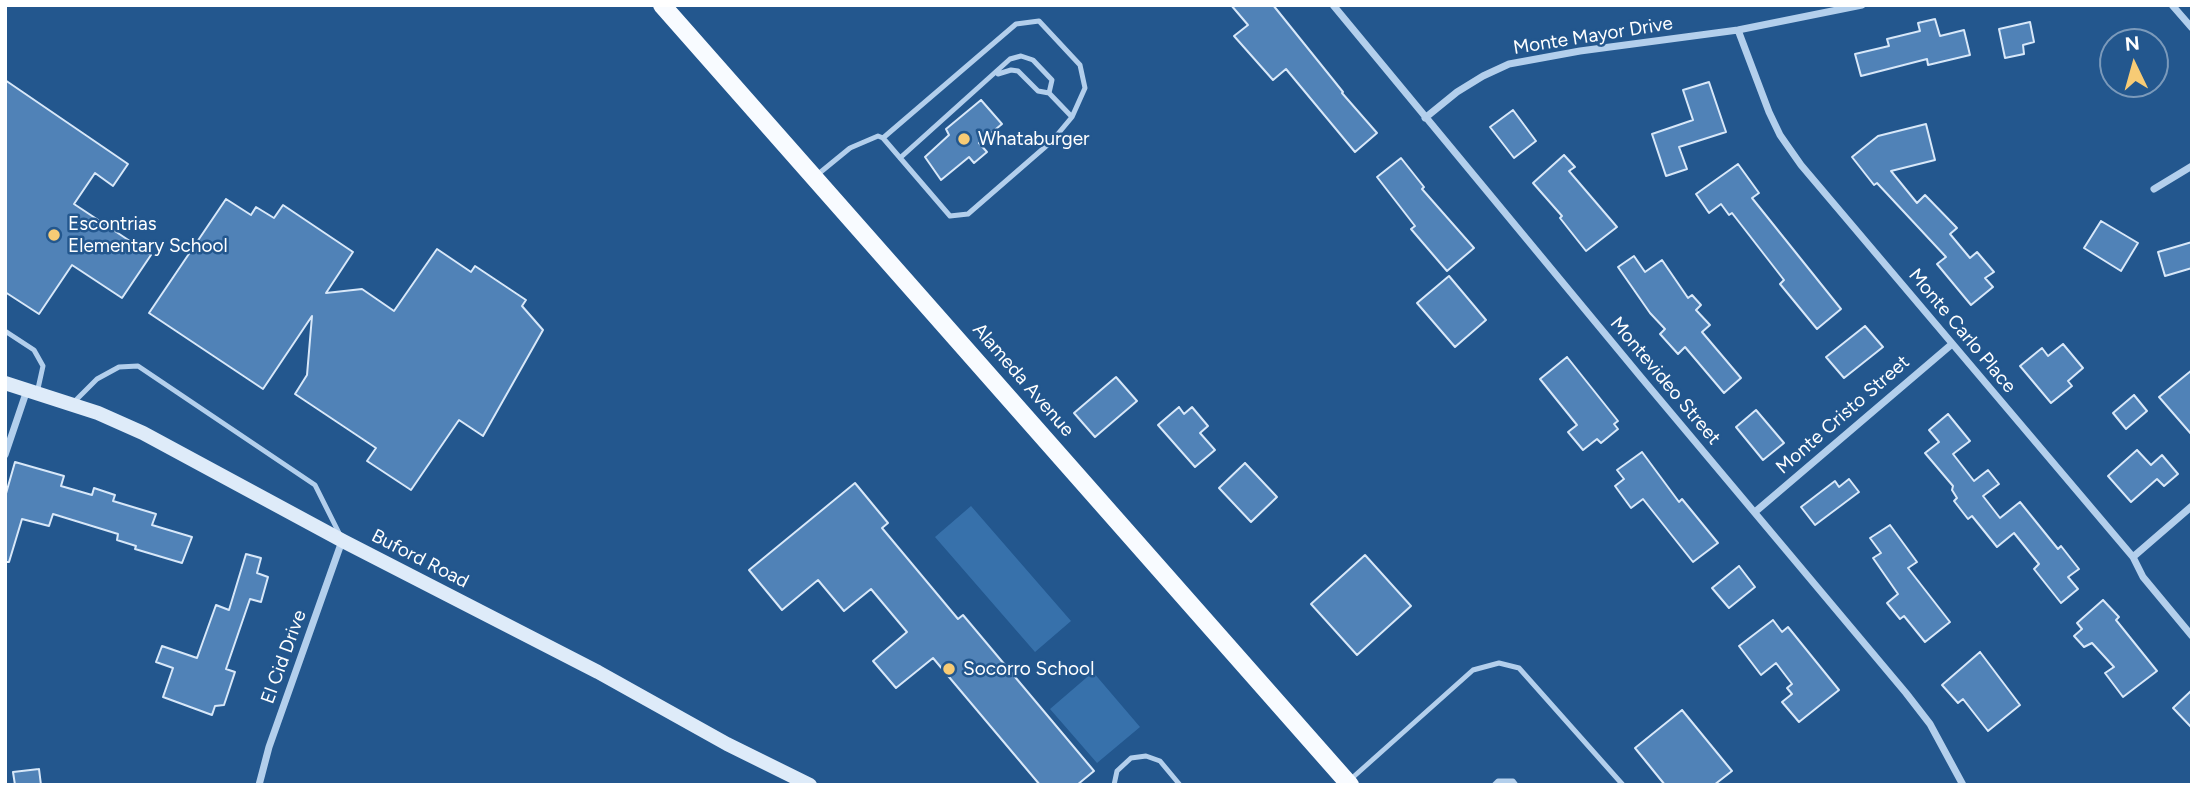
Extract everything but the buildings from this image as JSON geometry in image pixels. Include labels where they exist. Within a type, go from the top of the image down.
[{"type":"main road","name":"Alameda Avenue","points":[[662,5],[1349,783]]},
{"type":"street","name":"Montevideo Street","points":[[1333,5],[1930,724],[1963,785]]},
{"type":"street","name":"Monte Mayor Drive","points":[[1425,118],[1457,92],[1509,64],[1580,51],[1738,30],[1862,5]]},
{"type":"street","points":[[2172,5],[2192,28]]},
{"type":"street","name":"Monte Carlo Place","points":[[1738,30],[1769,112],[1780,135],[1801,165],[2133,558],[2143,577],[2192,636]]},
{"type":"street","points":[[2154,189],[2192,166]]},
{"type":"street","name":"Monte Cristo Street","points":[[1755,512],[1952,344]]},
{"type":"street","name":"Buford Road","points":[[5,383],[72,405],[143,433],[809,785]]},
{"type":"street","points":[[5,455],[32,391]]},
{"type":"street","points":[[2133,558],[2192,506]]},
{"type":"street","name":"El Cid Drive","points":[[259,785],[269,747],[343,541]]},
{"type":"lane","points":[[815,177],[850,148],[878,136],[883,138],[950,216],[968,214],[1052,141],[1072,117],[1085,88],[1080,65],[1039,21],[1016,24],[883,138]]},
{"type":"lane","points":[[900,158],[1010,60],[1021,56],[1033,60],[1052,80],[1049,93]]},
{"type":"lane","points":[[993,77],[1007,71],[1018,71],[1038,91],[1049,93],[1072,117]]},
{"type":"lane","points":[[5,331],[34,350],[43,366],[32,391]]},
{"type":"lane","points":[[72,405],[97,379],[118,367],[138,366],[315,485],[343,541]]},
{"type":"lane","points":[[1349,783],[1473,670],[1499,663],[1519,668],[1623,785]]},
{"type":"lane","points":[[1114,785],[1117,771],[1131,758],[1146,756],[1160,761],[1180,785]]},
{"type":"lane","points":[[1494,785],[1498,781],[1513,781],[1516,785]]},
{"type":"shaded area","points":[[971,506],[1071,621],[1035,652],[935,537]]},
{"type":"shaded area","points":[[1093,672],[1140,727],[1097,763],[1050,709]]},
{"type":"place","name":"Whataburger","points":[[964,139]]},
{"type":"place","name":"Escontrias Elementary School","points":[[54,235]]},
{"type":"place","name":"Socorro School","points":[[949,669]]}]
